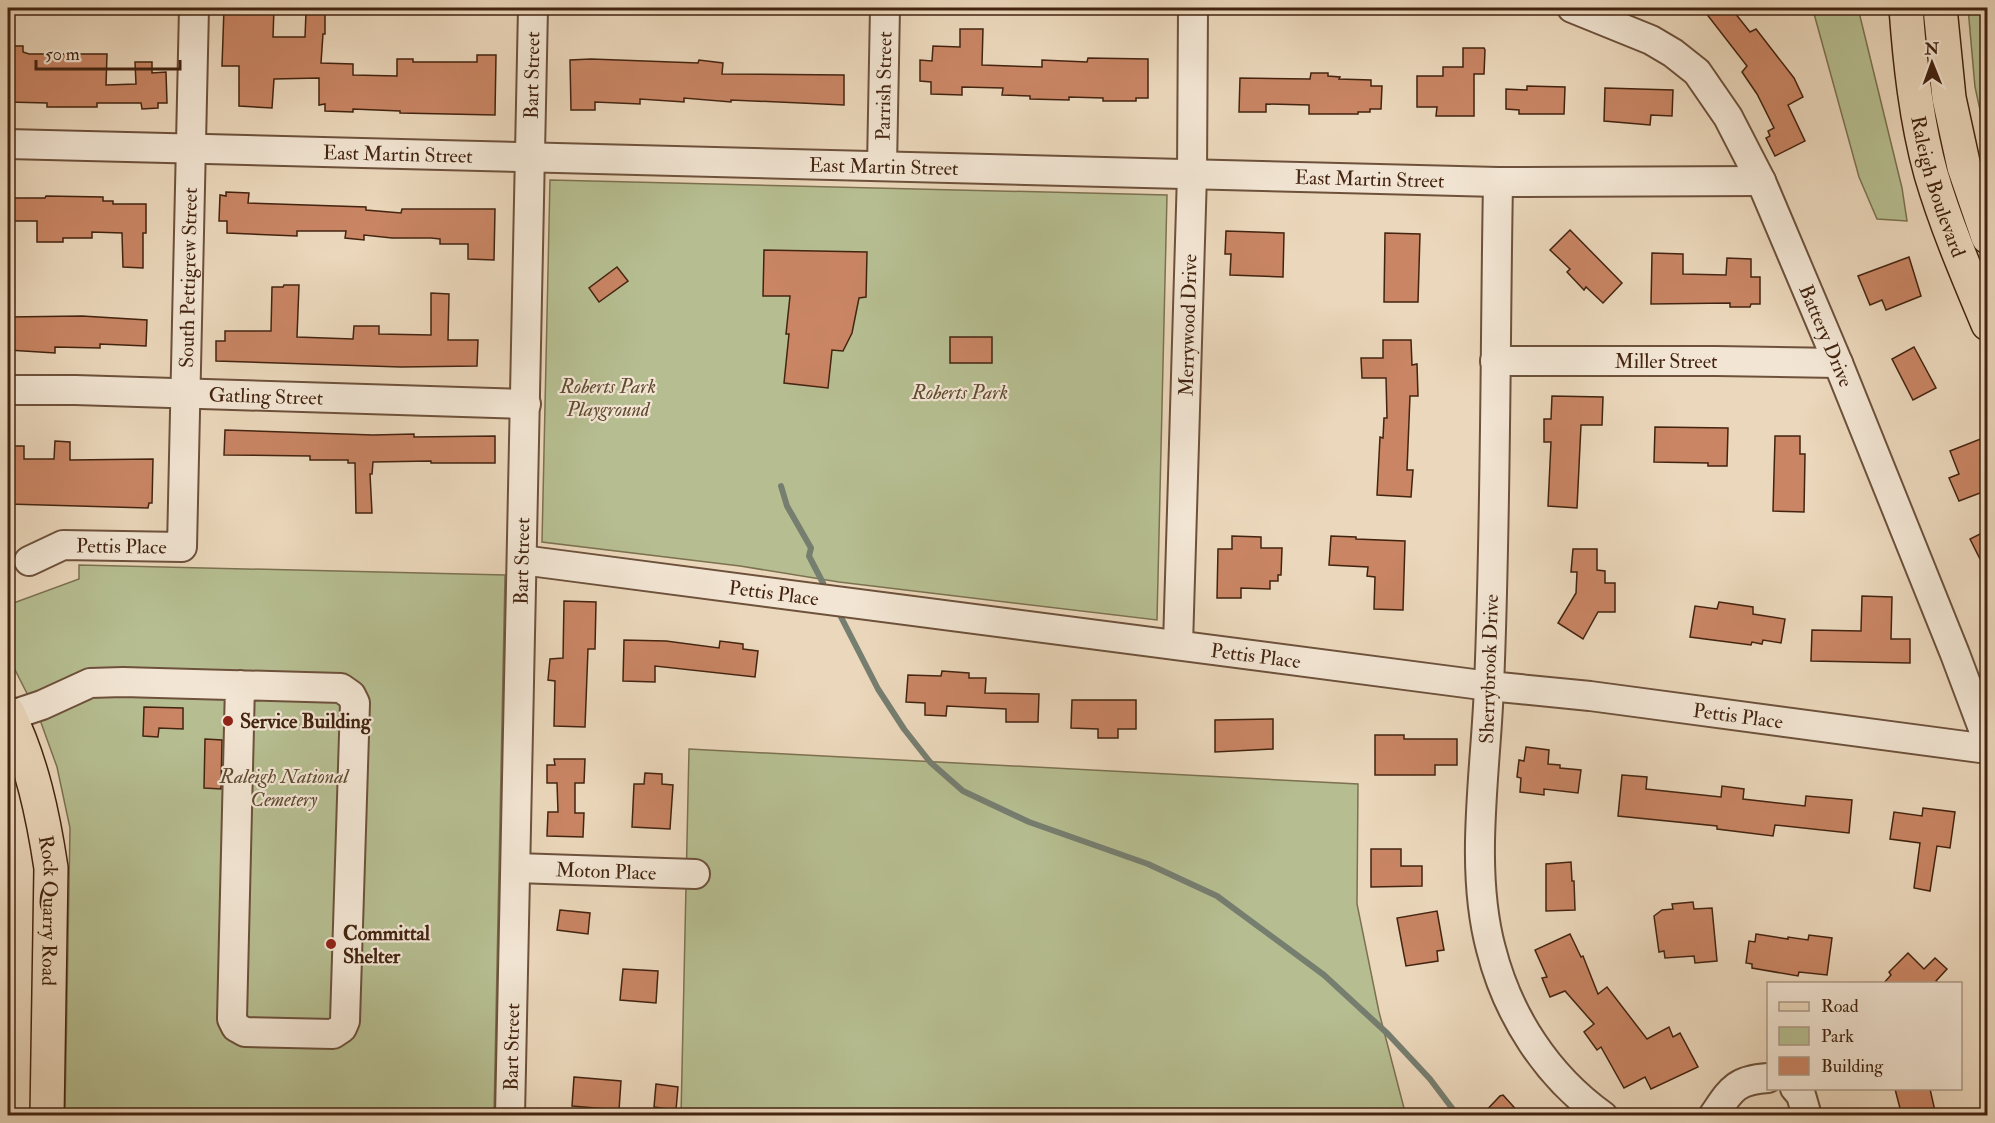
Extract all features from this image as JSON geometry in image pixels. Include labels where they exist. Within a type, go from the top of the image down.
[{"type":"main road","name":"Raleigh Boulevard","points":[[1906,8],[1916,101],[1931,173],[1956,247],[1988,324]]},
{"type":"main road","name":"Raleigh Boulevard","points":[[1940,8],[1949,98],[1964,167],[1988,237]]},
{"type":"main road","name":"Rock Quarry Road","points":[[8,715],[31,770],[51,868],[47,1116]]},
{"type":"street","name":"South Pettigrew Street","points":[[182,547],[194,8]]},
{"type":"street","name":"Bart Street","points":[[510,1116],[533,8]]},
{"type":"street","name":"Parrish Street","points":[[882,166],[885,8]]},
{"type":"street","name":"Merrywood Drive","points":[[1178,645],[1192,174],[1193,8]]},
{"type":"street","name":"Battery Drive","points":[[1572,8],[1651,40],[1673,53],[1697,72],[1728,117],[1761,181],[1838,363],[1988,742]]},
{"type":"street","name":"East Martin Street","points":[[8,144],[1498,182],[1761,181]]},
{"type":"street","name":"Sherrybrook Drive","points":[[1498,182],[1490,686],[1480,861],[1484,921],[1491,951],[1503,984],[1530,1040],[1553,1072],[1573,1093],[1603,1116]]},
{"type":"street","name":"Miller Street","points":[[1495,361],[1716,360],[1838,363]]},
{"type":"street","name":"Gatling Street","points":[[8,390],[526,404]]},
{"type":"street","name":"Pettis Place","points":[[29,561],[63,545],[182,547]]},
{"type":"street","name":"Pettis Place","points":[[522,560],[1490,686],[1626,700],[1988,749]]},
{"type":"street","points":[[8,715],[42,705],[90,683],[240,685],[341,688],[351,695],[355,703],[345,1021],[342,1028],[333,1034],[245,1032],[236,1027],[232,1019],[240,685]]},
{"type":"street","name":"Moton Place","points":[[516,868],[695,874]]},
{"type":"street","points":[[1713,1116],[1734,1087],[1753,1079],[1767,1078]]},
{"type":"street","points":[[1796,1090],[1802,1095],[1807,1116]]},
{"type":"green space","points":[[1811,8],[1858,8],[1902,188],[1907,221],[1877,219],[1859,177]]},
{"type":"green space","points":[[1968,8],[1987,8],[1987,142],[1975,87]]},
{"type":"green space","name":"Roberts Park","points":[[550,180],[1167,195],[1157,620],[839,582],[740,566],[542,542]]},
{"type":"green space","name":"Raleigh National Cemetery","points":[[79,565],[505,575],[494,1115],[65,1115],[70,828],[57,767],[39,717],[8,656],[8,605],[79,579]]},
{"type":"green space","points":[[689,749],[1358,784],[1357,904],[1379,1012],[1405,1112],[1408,1115],[681,1116]]},
{"type":"building","points":[[224,8],[274,8],[273,37],[305,37],[306,12],[325,12],[321,63],[353,64],[353,75],[397,76],[397,59],[413,59],[413,62],[477,62],[477,55],[496,55],[495,115],[400,113],[400,111],[353,109],[353,112],[325,111],[325,104],[319,105],[319,78],[274,79],[272,108],[239,106],[239,66],[222,66]]},
{"type":"building","points":[[1702,8],[1731,8],[1750,32],[1756,29],[1794,78],[1803,97],[1788,105],[1805,141],[1775,156],[1766,138],[1770,136],[1768,131],[1774,128],[1757,94],[1742,72],[1747,66]]},
{"type":"building","points":[[960,29],[983,29],[982,65],[1042,67],[1042,60],[1087,62],[1088,58],[1148,59],[1148,98],[1136,98],[1136,101],[1103,101],[1103,98],[1069,97],[1069,100],[1030,99],[1030,96],[1002,95],[1003,88],[962,87],[962,95],[931,94],[931,82],[920,81],[920,60],[932,61],[933,46],[960,47]]},
{"type":"building","points":[[8,46],[23,46],[23,52],[29,54],[107,54],[106,85],[136,84],[135,62],[152,62],[152,73],[166,72],[167,103],[158,103],[158,108],[142,109],[141,103],[97,103],[97,107],[47,107],[47,103],[8,102]]},
{"type":"building","points":[[1463,48],[1484,48],[1485,50],[1484,74],[1474,74],[1474,116],[1436,116],[1437,107],[1417,107],[1417,76],[1443,76],[1443,67],[1463,67]]},
{"type":"building","points":[[570,60],[698,63],[699,60],[723,63],[722,74],[844,75],[844,105],[731,100],[731,102],[684,98],[684,102],[640,99],[640,104],[595,102],[595,110],[571,110]]},
{"type":"building","points":[[1311,73],[1328,73],[1328,76],[1340,77],[1339,79],[1371,80],[1371,86],[1382,86],[1381,109],[1370,109],[1370,112],[1358,112],[1358,114],[1309,114],[1309,105],[1266,104],[1266,112],[1239,112],[1240,78],[1310,79]]},
{"type":"building","points":[[1527,86],[1565,87],[1564,114],[1519,114],[1519,110],[1506,109],[1506,89],[1527,90]]},
{"type":"building","points":[[1605,88],[1673,90],[1672,116],[1651,115],[1650,125],[1604,121]]},
{"type":"building","points":[[226,192],[249,193],[248,203],[366,207],[366,210],[401,213],[402,209],[495,209],[494,260],[468,259],[468,244],[440,244],[440,239],[431,238],[364,235],[364,240],[345,238],[346,231],[297,231],[297,236],[227,233],[227,221],[219,221],[220,195],[226,196]]},
{"type":"building","points":[[46,196],[103,197],[103,201],[113,201],[113,204],[146,204],[143,268],[123,267],[122,233],[92,232],[92,238],[63,238],[63,242],[37,242],[37,221],[8,221],[8,198],[45,198]]},
{"type":"building","points":[[1570,230],[1622,283],[1603,303],[1586,287],[1584,290],[1567,272],[1570,269],[1550,250]]},
{"type":"building","points":[[1226,231],[1284,233],[1283,277],[1230,275],[1231,254],[1225,254]]},
{"type":"building","points":[[1385,233],[1420,234],[1418,302],[1384,302]]},
{"type":"building","points":[[764,250],[867,252],[866,297],[859,298],[852,333],[843,351],[832,350],[828,388],[784,383],[790,296],[763,296]]},
{"type":"building","points":[[1652,253],[1683,254],[1683,274],[1726,275],[1727,258],[1751,259],[1751,277],[1760,277],[1760,304],[1751,304],[1750,307],[1730,307],[1730,303],[1651,304]]},
{"type":"building","points":[[1909,257],[1921,296],[1886,310],[1882,300],[1870,305],[1858,276]]},
{"type":"building","points":[[617,267],[628,281],[599,302],[589,288]]},
{"type":"building","points":[[284,285],[299,285],[297,337],[353,339],[354,326],[379,326],[379,334],[431,335],[431,293],[449,294],[448,340],[478,340],[477,366],[401,367],[216,361],[216,341],[225,341],[225,331],[271,331],[272,287],[283,287]]},
{"type":"building","points":[[82,316],[147,320],[146,346],[100,344],[100,348],[55,347],[55,353],[8,350],[8,317]]},
{"type":"building","points":[[950,337],[992,337],[992,363],[950,363]]},
{"type":"building","points":[[1383,340],[1411,340],[1412,365],[1417,364],[1418,396],[1410,396],[1407,470],[1413,470],[1411,497],[1377,495],[1380,437],[1383,438],[1384,418],[1387,418],[1386,378],[1362,378],[1361,358],[1383,358]]},
{"type":"building","points":[[1914,347],[1936,388],[1913,400],[1892,359]]},
{"type":"building","points":[[1552,396],[1603,397],[1602,425],[1581,425],[1577,508],[1548,506],[1551,442],[1544,442],[1544,419],[1551,419]]},
{"type":"building","points":[[1655,427],[1728,428],[1727,466],[1708,466],[1708,463],[1654,462]]},
{"type":"building","points":[[225,430],[373,435],[414,434],[414,437],[495,436],[495,463],[373,462],[372,474],[370,474],[372,513],[356,513],[355,463],[348,463],[348,460],[310,460],[310,456],[224,455]]},
{"type":"building","points":[[1775,436],[1800,436],[1800,454],[1805,454],[1804,512],[1773,511]]},
{"type":"building","points":[[1988,436],[1988,490],[1959,501],[1949,478],[1959,474],[1950,451]]},
{"type":"building","points":[[55,441],[70,442],[70,460],[153,459],[152,503],[149,503],[148,508],[8,504],[8,446],[24,446],[24,459],[54,459]]},
{"type":"building","points":[[1988,530],[1988,575],[1970,539]]},
{"type":"building","points":[[1232,536],[1261,537],[1261,548],[1282,548],[1281,575],[1278,575],[1278,581],[1270,581],[1270,589],[1241,588],[1241,598],[1217,598],[1218,549],[1232,549]]},
{"type":"building","points":[[1331,536],[1405,541],[1403,610],[1374,609],[1375,577],[1367,576],[1368,567],[1329,565]]},
{"type":"building","points":[[1573,549],[1597,549],[1597,570],[1605,571],[1605,583],[1615,583],[1615,612],[1598,612],[1583,639],[1558,623],[1576,593],[1577,572],[1571,572]]},
{"type":"building","points":[[1862,596],[1892,597],[1891,639],[1910,639],[1910,663],[1811,661],[1812,630],[1861,631]]},
{"type":"building","points":[[564,601],[596,602],[595,649],[588,649],[585,727],[554,726],[555,681],[548,680],[550,659],[563,658]]},
{"type":"building","points":[[1719,602],[1753,607],[1753,614],[1785,619],[1781,643],[1763,640],[1762,644],[1752,642],[1751,645],[1690,637],[1695,606],[1717,609]]},
{"type":"building","points":[[624,640],[666,641],[719,648],[720,641],[743,644],[743,649],[758,651],[755,677],[655,666],[655,682],[623,681]]},
{"type":"building","points":[[942,671],[969,673],[969,678],[986,678],[985,693],[1039,694],[1038,722],[1006,722],[1006,709],[947,706],[946,716],[925,715],[925,703],[906,702],[908,675],[941,676]]},
{"type":"building","points":[[1072,700],[1136,700],[1136,729],[1118,729],[1118,738],[1098,738],[1098,729],[1071,728]]},
{"type":"building","points":[[144,707],[183,708],[183,729],[159,728],[158,737],[143,736]]},
{"type":"building","points":[[1273,719],[1273,749],[1215,752],[1215,720]]},
{"type":"building","points":[[1375,735],[1404,735],[1404,739],[1457,739],[1457,765],[1435,765],[1435,775],[1375,775]]},
{"type":"building","points":[[205,739],[222,740],[221,789],[204,788]]},
{"type":"building","points":[[1526,747],[1549,750],[1548,764],[1581,770],[1578,793],[1544,789],[1544,795],[1520,792],[1521,778],[1517,777],[1519,760],[1524,761]]},
{"type":"building","points":[[554,759],[585,759],[584,783],[575,783],[575,813],[584,813],[583,837],[547,836],[548,812],[558,812],[557,783],[547,783],[547,765],[555,765]]},
{"type":"building","points":[[645,773],[662,774],[662,784],[673,785],[670,829],[632,827],[634,784],[644,784]]},
{"type":"building","points":[[1622,775],[1647,777],[1646,789],[1721,797],[1722,786],[1744,789],[1743,799],[1805,806],[1806,796],[1852,800],[1849,833],[1775,825],[1773,836],[1717,829],[1717,826],[1618,816]]},
{"type":"building","points":[[1923,808],[1955,812],[1950,848],[1937,846],[1930,891],[1914,888],[1920,843],[1890,839],[1894,812],[1922,816]]},
{"type":"building","points":[[1371,849],[1401,849],[1401,866],[1422,866],[1422,886],[1371,887]]},
{"type":"building","points":[[1571,862],[1575,910],[1546,911],[1546,864]]},
{"type":"building","points":[[1693,902],[1694,909],[1712,908],[1717,961],[1695,963],[1694,956],[1665,958],[1664,951],[1659,952],[1654,916],[1662,910],[1673,909],[1672,904]]},
{"type":"building","points":[[560,910],[590,913],[588,934],[557,930]]},
{"type":"building","points":[[1437,911],[1444,950],[1437,951],[1438,961],[1406,966],[1397,918]]},
{"type":"building","points":[[1570,934],[1581,957],[1583,956],[1598,994],[1607,987],[1647,1039],[1669,1027],[1673,1037],[1680,1033],[1698,1067],[1651,1089],[1645,1077],[1624,1088],[1601,1047],[1597,1050],[1584,1032],[1594,1024],[1565,991],[1550,997],[1542,978],[1547,977],[1535,950]]},
{"type":"building","points":[[1756,934],[1788,939],[1788,937],[1808,940],[1809,935],[1832,938],[1827,975],[1799,972],[1798,976],[1752,968],[1752,964],[1746,963],[1749,941],[1755,942]]},
{"type":"building","points":[[1908,953],[1924,969],[1935,958],[1947,969],[1937,982],[1885,982],[1891,975],[1889,972]]},
{"type":"building","points":[[623,969],[658,971],[656,1003],[620,1000]]},
{"type":"building","points":[[574,1077],[621,1081],[619,1110],[572,1106]]},
{"type":"building","points":[[656,1084],[678,1087],[676,1110],[654,1107]]},
{"type":"building","points":[[1895,1090],[1930,1090],[1935,1111],[1902,1116]]},
{"type":"building","points":[[1503,1095],[1522,1116],[1481,1116],[1500,1096]]},
{"type":"waterway","points":[[781,486],[787,506],[811,548],[809,556],[823,583]]},
{"type":"waterway","points":[[840,615],[878,689],[904,729],[930,762],[963,791],[1029,822],[1148,864],[1217,896],[1324,975],[1388,1034],[1430,1079],[1458,1116]]},
{"type":"place","name":"Service Building","points":[[228,721]]},
{"type":"place","name":"Committal Shelter","points":[[331,944]]},
{"type":"park label","name":"Roberts Park Playground","points":[[608,398]]}]
